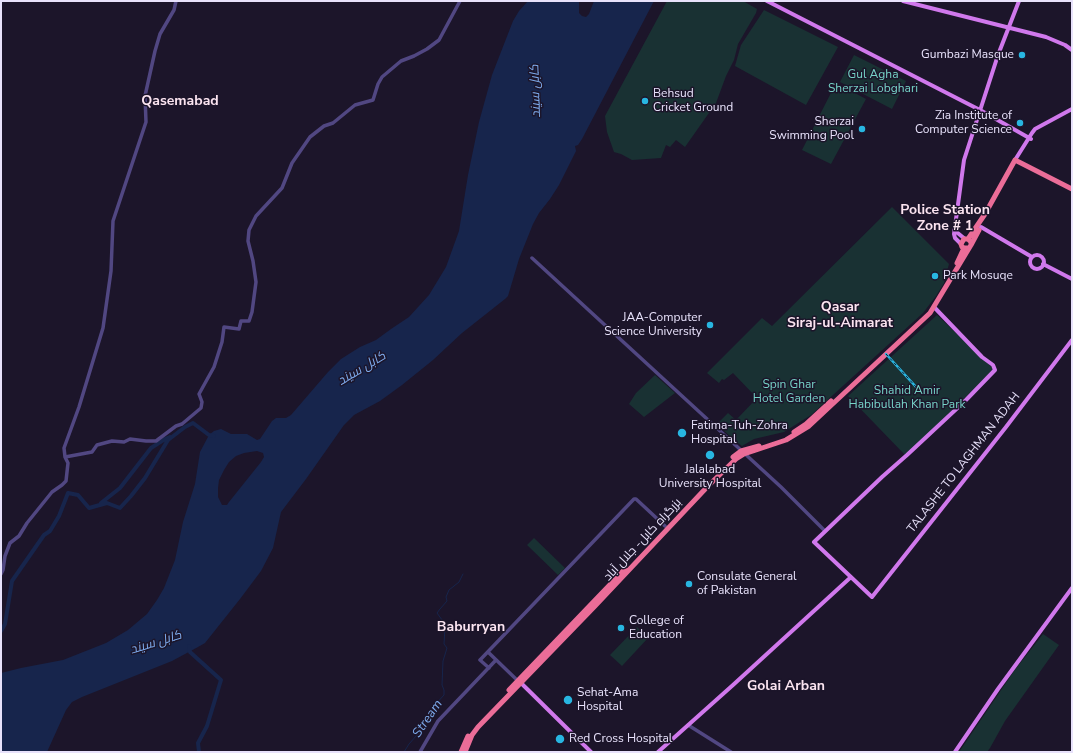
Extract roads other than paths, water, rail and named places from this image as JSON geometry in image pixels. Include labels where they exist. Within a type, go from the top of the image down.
[{"type":"highway","points":[[1016,162],[1072,189]]},
{"type":"highway","points":[[1016,162],[1072,192]]},
{"type":"highway","points":[[967,239],[971,242],[966,246],[962,240],[967,239],[985,214],[1016,162]]},
{"type":"highway","name":"بزرگراه کابل- جلال آباد","points":[[743,453],[785,437],[806,424],[929,309],[966,246],[981,226],[1016,162]]},
{"type":"highway","name":"بزرگراه کابل- جلال آباد","points":[[461,752],[471,731],[667,528],[706,484],[734,456],[786,440],[809,426],[934,307],[966,246]]},
{"type":"highway","name":"بزرگراه کابل- جلال آباد","points":[[465,752],[472,735],[478,727],[519,682]]},
{"type":"main road","points":[[767,1],[980,110],[1030,138]]},
{"type":"main road","points":[[777,1],[783,9]]},
{"type":"main road","points":[[903,1],[1046,37],[1065,45],[1072,50]]},
{"type":"main road","points":[[966,246],[955,238],[954,230],[964,160],[1008,27],[1019,1]]},
{"type":"main road","points":[[1016,162],[1035,129],[1072,109]]},
{"type":"main road","points":[[1030,138],[1036,132],[1072,112]]},
{"type":"main road","points":[[981,226],[1032,257]]},
{"type":"main road","points":[[954,230],[967,239]]},
{"type":"main road","points":[[1032,257],[1040,255],[1043,259],[1043,264]]},
{"type":"main road","points":[[1032,257],[1030,263],[1033,267],[1040,268],[1043,264]]},
{"type":"main road","points":[[1043,264],[1072,280]]},
{"type":"main road","points":[[658,752],[851,577],[814,542],[877,482],[908,455],[995,370],[993,365],[982,357],[934,307]]},
{"type":"main road","name":"TALASHE TO LAGHMAN ADAH","points":[[851,577],[872,597],[1006,427],[1072,340]]},
{"type":"main road","points":[[955,752],[998,689],[1072,588]]},
{"type":"main road","points":[[519,682],[591,752]]},
{"type":"street","points":[[1,574],[10,543],[19,536],[27,523],[52,492],[66,481],[68,463],[65,457],[64,448],[79,407],[103,328],[111,271],[113,221],[146,122],[144,96],[160,34],[174,10],[176,1]]},
{"type":"street","points":[[65,457],[92,452],[97,445],[112,441],[124,442],[130,439],[156,441],[176,426],[182,424],[202,408],[202,402],[199,394],[214,367],[222,342],[224,327],[238,329],[241,321],[249,322],[252,312],[256,282],[248,241],[249,230],[256,216],[282,188],[292,163],[310,137],[324,126],[333,123],[355,105],[374,100],[378,84],[382,77],[401,61],[427,49],[439,40],[460,1]]},
{"type":"street","points":[[532,258],[654,369],[826,531]]},
{"type":"street","points":[[488,668],[480,660],[634,499],[636,499],[667,528]]},
{"type":"street","points":[[488,652],[519,682]]},
{"type":"street","points":[[420,752],[438,721],[496,660]]},
{"type":"street","points":[[688,725],[731,752]]},
{"type":"water","name":"کابل سيند","points":[[528,1],[579,1],[579,13],[586,17],[589,14],[594,1],[654,1],[582,139],[578,145],[575,146],[576,151],[559,185],[533,224],[519,259],[508,296],[462,333],[433,360],[402,385],[380,401],[354,415],[344,425],[281,512],[273,548],[261,571],[205,643],[172,661],[72,702],[66,710],[47,752],[1,752],[1,673],[63,660],[106,643],[128,630],[147,614],[157,600],[164,588],[175,560],[183,522],[195,484],[200,452],[209,435],[214,431],[221,429],[231,434],[247,434],[257,440],[260,439],[272,421],[276,418],[286,418],[291,415],[341,359],[360,347],[376,340],[409,317],[429,295],[446,267],[459,231],[468,175],[479,122],[492,75],[513,21]],"holes":[[[257,451],[263,453],[264,457],[261,462],[227,505],[222,505],[218,497],[219,480],[229,462],[236,456],[244,453]]]},
{"type":"waterway","points":[[1,631],[5,624],[12,581],[44,535],[50,531],[59,516],[68,493],[78,495],[89,508],[107,503],[120,508],[145,478],[168,440],[193,423],[209,435],[214,436]]},
{"type":"waterway","points":[[101,503],[120,488],[151,448],[170,437]]},
{"type":"waterway","name":"Stream","points":[[404,752],[424,727],[429,714],[444,695],[442,685],[443,661],[447,648],[444,644],[445,624],[437,613],[447,601],[446,597],[449,590],[459,582],[463,574]]},
{"type":"waterway","name":"کابل سيند","points":[[189,646],[190,652],[221,680],[207,726],[198,743],[199,752]]},
{"type":"railway","points":[[886,354],[917,388]]},
{"type":"place","name":"Gumbazi Masque","points":[[1022,55]]},
{"type":"place","name":"Behsud Cricket Ground","points":[[645,101]]},
{"type":"place","name":"Zia Institute of Computer Science","points":[[1020,123]]},
{"type":"place","name":"Sherzai Swimming Pool","points":[[862,129]]},
{"type":"place","name":"Park Mosuqe","points":[[935,276]]},
{"type":"place","name":"JAA-Computer Science University","points":[[710,325]]},
{"type":"place","name":"Fatima-Tuh-Zohra Hospital","points":[[682,433]]},
{"type":"place","name":"Jalalabad University Hospital","points":[[710,455]]},
{"type":"place","name":"Consulate General of Pakistan","points":[[689,584]]},
{"type":"place","name":"College of Education","points":[[621,628]]},
{"type":"place","name":"Sehat-Ama Hospital","points":[[568,700]]},
{"type":"place","name":"Red Cross Hospital","points":[[560,739]]},
{"type":"district","name":"Qasemabad","points":[[180,102]]},
{"type":"district","name":"Police Station Zone # 1","points":[[945,220]]},
{"type":"district","name":"Qasar Siraj-ul-Aimarat","points":[[840,316]]},
{"type":"district","name":"Baburryan","points":[[471,628]]},
{"type":"district","name":"Golai Arban","points":[[786,687]]},
{"type":"park label","name":"Gul Agha Sherzai Lobghari","points":[[873,82]]},
{"type":"park label","name":"Spin Ghar Hotel Garden","points":[[789,392]]},
{"type":"park label","name":"Shahid Amir Habibullah Khan Park","points":[[907,398]]}]
